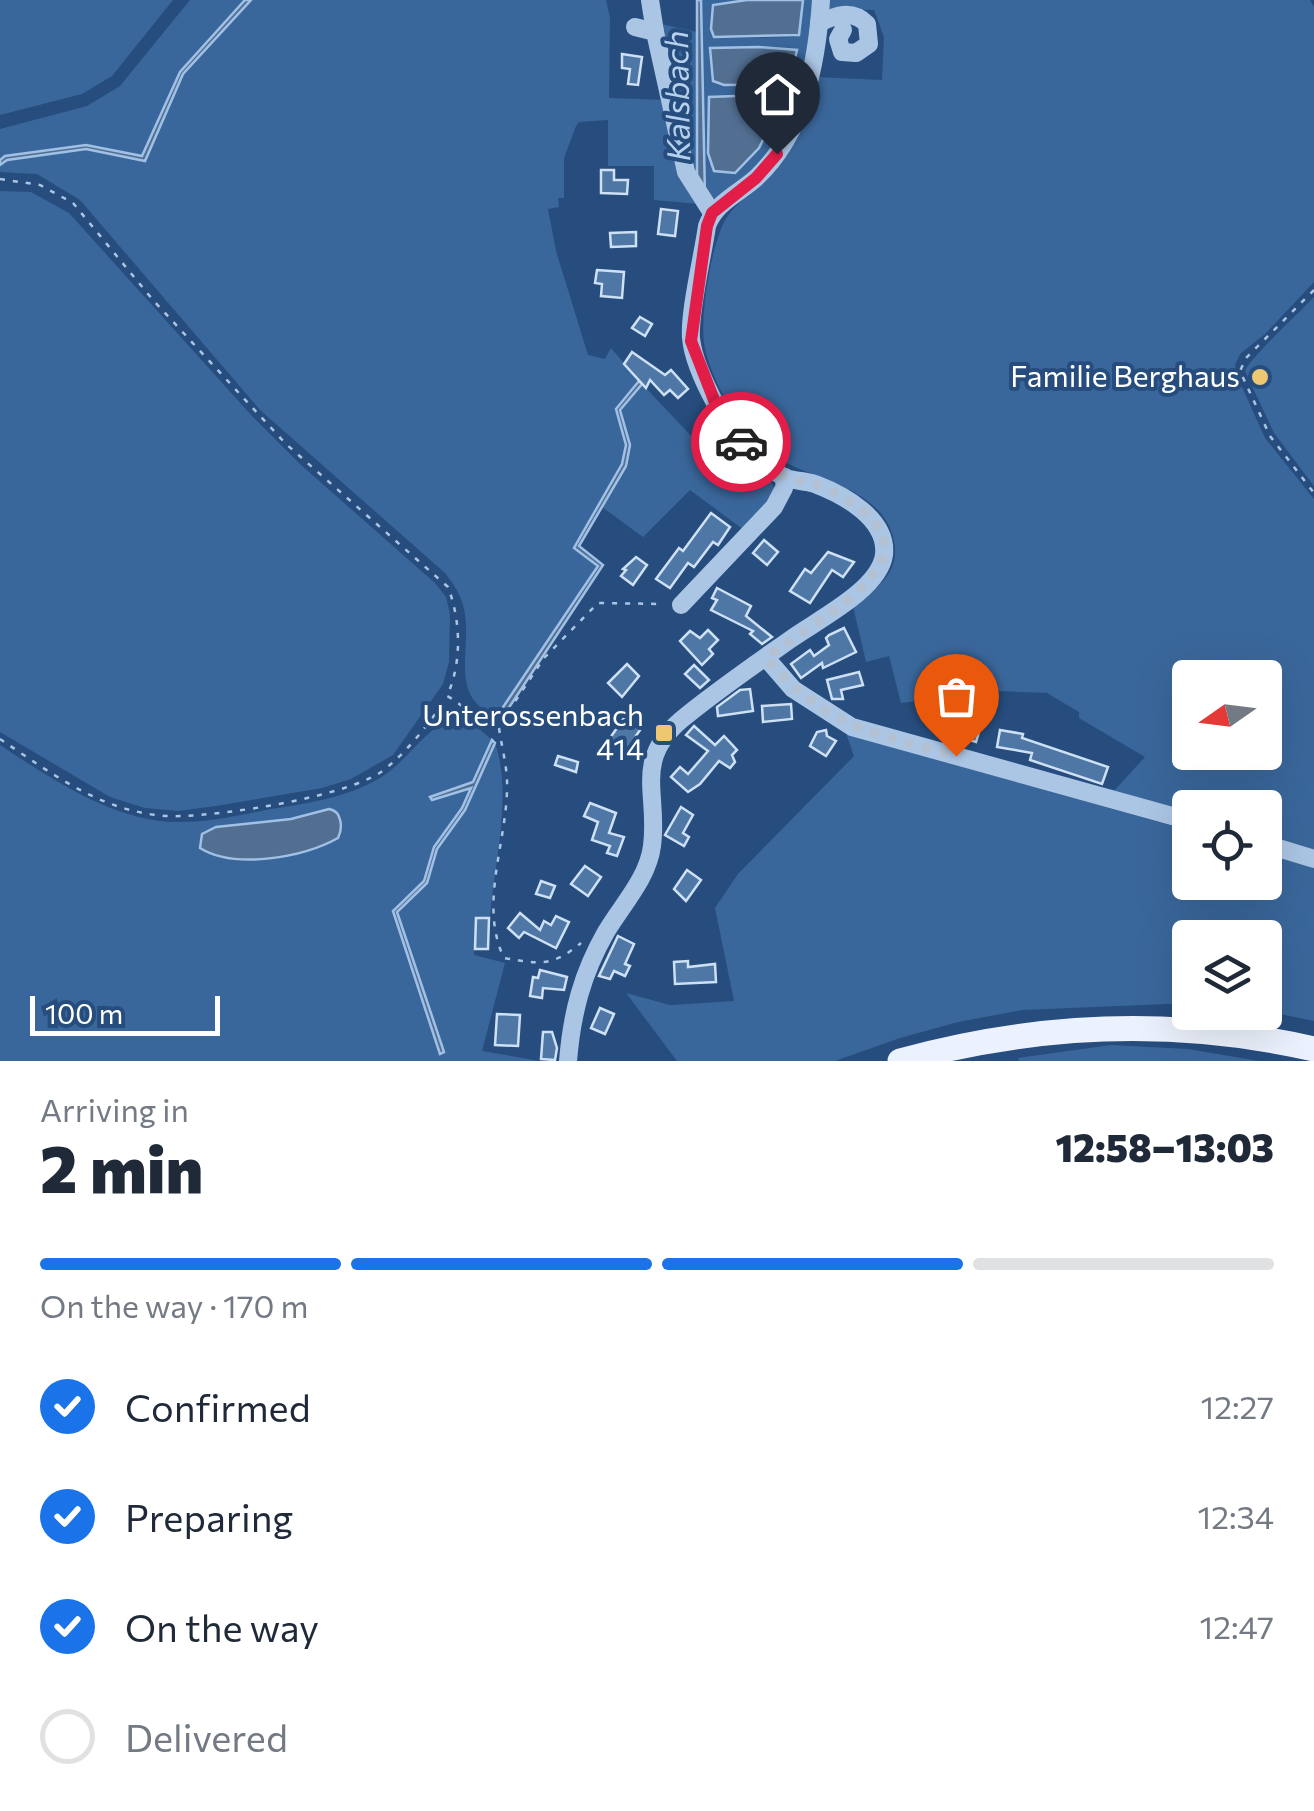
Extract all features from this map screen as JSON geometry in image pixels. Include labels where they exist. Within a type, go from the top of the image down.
[{"type":"main road","points":[[900,1061],[966,1043],[1035,1032],[1129,1026],[1247,1036],[1314,1049]]},
{"type":"street","points":[[650,0],[686,172],[712,213]]},
{"type":"street","points":[[568,1061],[577,997],[606,932],[646,869],[652,845],[650,768],[660,743],[702,704],[835,611],[876,574],[884,560],[884,542],[869,515],[843,497],[813,483],[784,477],[755,459],[716,405],[691,341],[707,226],[712,213],[756,178],[777,154],[797,120],[811,76],[821,0]]},
{"type":"street","points":[[819,23],[836,15],[861,17],[868,24],[869,44],[856,53],[842,52],[838,38],[843,30]]},
{"type":"street","points":[[635,27],[655,32]]},
{"type":"street","points":[[680,605],[774,507],[780,499],[784,477]]},
{"type":"street","points":[[766,658],[793,689],[852,727],[1172,816]]},
{"type":"street","points":[[1282,850],[1314,860]]},
{"type":"path","points":[[0,179],[40,185],[73,202],[262,420],[314,471],[448,587],[454,603],[458,648],[455,679],[448,696],[398,759],[353,786],[325,794],[190,815],[144,814],[115,806],[0,739]]},
{"type":"path","points":[[1314,290],[1246,358],[1240,372],[1270,436],[1314,493]]},
{"type":"path","points":[[606,932],[587,938],[556,962],[504,958],[494,932],[508,791],[498,727],[544,658],[598,604],[680,605]]},
{"type":"path","points":[[448,696],[490,726],[498,727]]},
{"type":"shaded area","points":[[0,0],[173,0],[112,76],[82,94],[0,115]]},
{"type":"shaded area","points":[[190,0],[245,0],[180,72],[142,156],[86,145],[5,156],[0,160],[0,129],[87,106],[120,86]]},
{"type":"shaded area","points":[[245,0],[251,0],[183,74],[145,161],[86,149],[7,160],[0,165],[5,156],[86,145],[142,156],[180,72]]},
{"type":"shaded area","points":[[251,0],[606,0],[610,18],[609,98],[668,100],[699,204],[654,200],[654,166],[608,166],[608,120],[579,122],[576,126],[564,158],[564,198],[558,198],[559,207],[548,209],[556,251],[588,355],[605,359],[611,348],[639,381],[616,409],[626,445],[622,465],[574,547],[598,566],[497,716],[482,708],[467,685],[464,609],[445,573],[260,410],[80,200],[37,174],[0,172],[0,165],[7,160],[86,149],[145,161],[183,74]]},
{"type":"shaded area","points":[[697,0],[701,0],[705,196],[697,186]]},
{"type":"shaded area","points":[[701,0],[747,0],[712,5],[711,29],[719,38],[795,37],[799,35],[803,0],[816,0],[800,89],[780,135],[744,178],[717,201],[705,196]],"holes":[[[710,48],[796,50],[790,84],[747,86],[713,82]],[[710,97],[782,100],[759,148],[709,163]]]},
{"type":"shaded area","points":[[747,0],[803,0],[799,35],[714,37],[713,5]]},
{"type":"shaded area","points":[[826,0],[1310,0],[1314,7],[1314,282],[1265,334],[1240,354],[1235,365],[1265,438],[1314,499],[1314,853],[1282,843],[1282,790],[1172,790],[1172,812],[1111,794],[1145,757],[1079,718],[1079,712],[1047,693],[1001,691],[901,703],[889,656],[866,662],[853,606],[885,579],[894,562],[894,541],[887,522],[860,496],[768,453],[747,432],[719,387],[707,356],[703,330],[708,278],[722,228],[762,177],[816,77],[882,80],[884,37],[874,10],[826,9]]},
{"type":"shaded area","points":[[657,23],[697,32],[697,186]]},
{"type":"shaded area","points":[[710,48],[797,50],[789,84],[724,85],[713,81]]},
{"type":"shaded area","points":[[767,95],[782,101],[759,148],[735,173],[714,171],[708,153],[709,97]]},
{"type":"shaded area","points":[[0,191],[31,192],[69,213],[252,416],[446,597],[450,614],[449,662],[443,684],[393,755],[351,779],[322,788],[178,811],[145,808],[110,797],[0,732]]},
{"type":"shaded area","points":[[1314,297],[1314,486],[1274,433],[1245,371]]},
{"type":"shaded area","points":[[639,381],[642,384],[620,410],[630,445],[626,466],[579,546],[603,565],[506,712],[497,716],[598,566],[574,548],[622,464],[626,445],[616,409]]},
{"type":"shaded area","points":[[642,384],[715,461],[739,448],[768,475],[775,496],[744,530],[690,490],[643,537],[602,507],[626,461],[627,440],[620,410]]},
{"type":"shaded area","points":[[456,716],[469,720],[492,740],[473,782],[433,800],[471,787],[462,808],[434,847],[424,881],[393,911],[443,1053],[397,912],[427,883],[437,849],[465,810],[495,743],[502,785],[501,829],[490,918],[476,919],[474,955],[505,963],[482,1051],[540,1061],[0,1061],[0,745],[63,785],[108,807],[156,820],[191,822],[313,802],[354,790],[390,771],[445,721]],"holes":[[[329,809],[326,845],[264,859],[206,852],[216,827],[291,819]]]},
{"type":"shaded area","points":[[846,733],[1172,826],[1172,900],[1282,900],[1282,857],[1314,867],[1314,1021],[1282,1014],[1282,920],[1172,920],[1172,1004],[1022,1010],[958,1022],[835,1061],[677,1061],[626,993],[670,1005],[734,1001],[715,908],[738,874],[854,756]]},
{"type":"shaded area","points":[[492,740],[495,743],[465,810],[437,849],[427,883],[397,912],[444,1052],[440,1054],[393,911],[424,881],[434,847],[462,808],[471,788],[432,800],[430,797],[473,782]]},
{"type":"shaded area","points":[[329,809],[340,820],[338,838],[307,851],[250,860],[215,855],[200,848],[202,834],[216,827],[291,819]]},
{"type":"shaded area","points":[[1111,1045],[1188,1049],[1259,1061],[1018,1058]]},
{"type":"building","points":[[622,54],[642,57],[638,85],[628,84],[630,69],[622,68]]},
{"type":"building","points":[[601,170],[614,170],[614,180],[628,180],[627,194],[601,193]]},
{"type":"building","points":[[661,209],[678,211],[675,236],[658,234]]},
{"type":"building","points":[[636,232],[636,246],[611,247],[610,233]]},
{"type":"building","points":[[597,270],[624,272],[622,298],[601,296],[602,284],[595,283]]},
{"type":"building","points":[[640,317],[652,324],[645,336],[632,328]]},
{"type":"building","points":[[632,352],[665,375],[671,370],[688,389],[678,398],[670,390],[664,395],[650,380],[646,388],[624,364]]},
{"type":"building","points":[[711,513],[730,527],[718,545],[713,542],[694,567],[688,563],[670,588],[656,579],[679,548],[683,551]]},
{"type":"building","points":[[764,540],[778,552],[767,565],[753,553]]},
{"type":"building","points":[[828,552],[854,562],[843,577],[832,570],[810,603],[790,591],[805,569],[811,573]]},
{"type":"building","points":[[636,557],[647,565],[633,585],[621,576]]},
{"type":"building","points":[[717,588],[751,606],[746,616],[772,637],[762,644],[750,634],[753,631],[711,610],[717,600],[712,598]]},
{"type":"building","points":[[844,628],[856,652],[823,668],[822,663],[801,678],[791,664],[810,650],[814,656],[829,645],[829,635]]},
{"type":"building","points":[[708,630],[718,640],[709,649],[713,654],[702,665],[680,641],[690,631],[700,638]]},
{"type":"building","points":[[627,664],[639,676],[622,697],[608,683]]},
{"type":"building","points":[[694,665],[709,680],[700,688],[685,674]]},
{"type":"building","points":[[859,672],[863,685],[841,690],[843,699],[832,699],[827,680]]},
{"type":"building","points":[[750,689],[753,711],[718,716],[717,707],[740,690]]},
{"type":"building","points":[[791,704],[792,719],[763,722],[762,706]]},
{"type":"building","points":[[958,715],[981,725],[976,742],[952,735]]},
{"type":"building","points":[[624,718],[640,730],[627,749],[610,738]]},
{"type":"building","points":[[694,726],[715,745],[724,736],[737,750],[730,768],[719,761],[688,792],[671,777],[680,767],[688,774],[708,751],[686,735]]},
{"type":"building","points":[[826,730],[827,736],[836,741],[826,756],[810,746],[817,732]]},
{"type":"building","points":[[1000,730],[1023,734],[1022,738],[1108,767],[1102,784],[1030,760],[1032,753],[997,747]]},
{"type":"building","points":[[558,756],[578,762],[576,772],[555,765]]},
{"type":"building","points":[[590,803],[616,813],[609,833],[624,837],[617,856],[607,853],[610,846],[592,840],[598,822],[584,816]]},
{"type":"building","points":[[681,807],[693,815],[683,833],[689,837],[684,846],[665,835]]},
{"type":"building","points":[[585,866],[601,877],[588,896],[571,884]]},
{"type":"building","points":[[687,870],[701,880],[686,901],[674,889]]},
{"type":"building","points":[[541,881],[555,886],[550,898],[536,894]]},
{"type":"building","points":[[520,913],[540,930],[544,921],[551,925],[556,916],[569,922],[556,948],[524,932],[519,938],[508,928]]},
{"type":"building","points":[[476,918],[489,918],[488,949],[475,949]]},
{"type":"building","points":[[618,936],[634,944],[625,964],[630,966],[625,976],[614,971],[610,979],[599,976]]},
{"type":"building","points":[[688,961],[688,967],[715,964],[716,982],[675,984],[674,962]]},
{"type":"building","points":[[540,970],[567,977],[564,990],[543,988],[542,998],[530,996],[533,977],[538,978]]},
{"type":"building","points":[[600,1008],[614,1014],[605,1034],[591,1028]]},
{"type":"building","points":[[497,1014],[520,1015],[518,1046],[495,1045]]},
{"type":"building","points":[[543,1032],[552,1032],[557,1048],[555,1060],[541,1059]]},
{"type":"way so far","points":[[741,442],[755,459],[784,477],[813,483],[869,515],[884,542],[884,560],[876,574],[835,611],[766,658],[793,689],[852,727],[956,756]]},
{"type":"place","name":"Familie Berghaus","points":[[1260,377]]},
{"type":"place","name":"Unterossenbach 414","points":[[664,733]]},
{"type":"route","points":[[741,442],[716,405],[691,334],[712,213],[756,178],[777,154]]},
{"type":"water label","name":"Kalsbach","points":[[678,96]]}]
